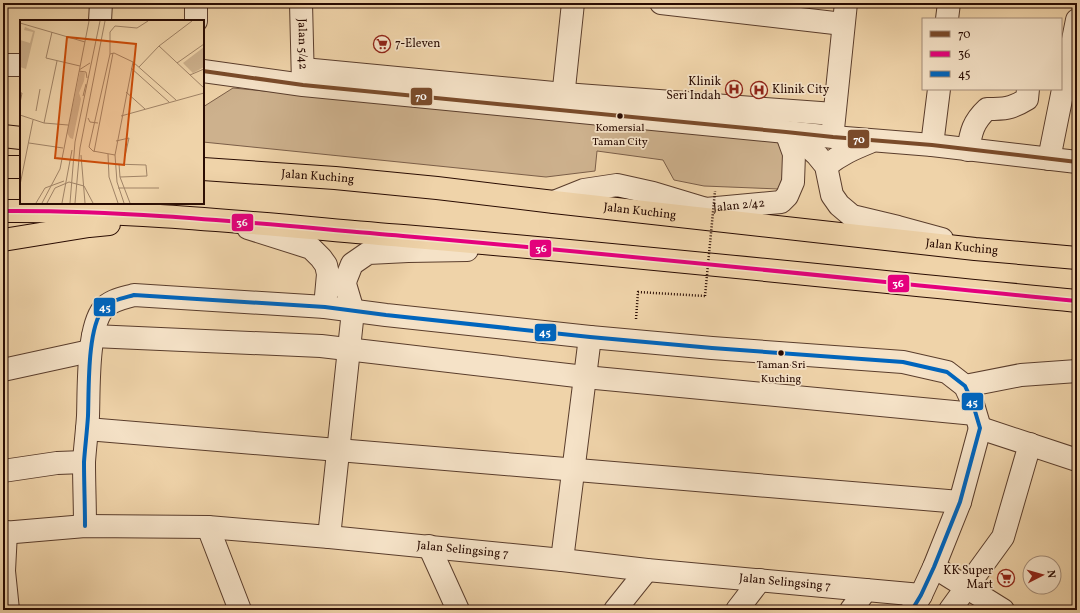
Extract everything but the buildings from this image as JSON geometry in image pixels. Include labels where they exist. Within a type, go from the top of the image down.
[{"type":"highway","points":[[3,136],[20,138]]},
{"type":"highway","points":[[204,154],[335,178]]},
{"type":"highway","points":[[3,168],[20,167]]},
{"type":"highway","name":"Jalan Kuching","points":[[204,168],[335,178],[437,188],[975,249],[1077,258]]},
{"type":"highway","points":[[3,211],[114,213],[196,218],[544,248],[1077,301]]},
{"type":"highway","points":[[3,240],[90,226],[196,218]]},
{"type":"street","points":[[100,20],[101,3]]},
{"type":"street","points":[[196,3],[196,20]]},
{"type":"street","name":"Jalan 5/42","points":[[302,3],[303,77]]},
{"type":"street","points":[[563,102],[573,3]]},
{"type":"street","points":[[661,3],[843,24]]},
{"type":"street","points":[[833,137],[834,114],[846,3]]},
{"type":"street","points":[[947,18],[949,3]]},
{"type":"street","points":[[1062,78],[1071,22]]},
{"type":"street","points":[[3,65],[20,65]]},
{"type":"street","points":[[204,71],[303,77],[563,102],[790,132],[932,145],[1077,162]]},
{"type":"street","points":[[932,145],[939,90]]},
{"type":"street","points":[[968,150],[971,132],[978,117],[987,109],[1006,109],[1017,106],[1027,100],[1028,90]]},
{"type":"street","points":[[1049,159],[1060,90]]},
{"type":"street","points":[[563,102],[834,114]]},
{"type":"street","points":[[790,132],[817,155],[826,166],[832,195],[839,205],[852,216],[904,228],[975,249]]},
{"type":"street","name":"Jalan 2/42","points":[[554,202],[584,190],[616,185],[653,193],[706,209],[781,202],[787,196],[794,182],[794,154],[790,132]]},
{"type":"street","points":[[826,166],[835,158],[874,140]]},
{"type":"street","points":[[226,221],[311,248],[326,265],[328,274],[325,307]]},
{"type":"street","points":[[329,537],[353,311],[345,284],[352,264],[368,253],[544,248]]},
{"type":"street","points":[[85,526],[84,462],[92,343],[98,319],[104,308],[115,301],[134,295],[325,307],[590,337],[712,348],[903,362],[947,372],[965,386],[972,401],[978,421],[960,502],[934,567],[916,602]]},
{"type":"street","points":[[562,560],[590,337]]},
{"type":"street","points":[[3,370],[92,343],[321,346],[978,421],[1030,444],[1077,460]]},
{"type":"street","points":[[965,386],[1021,375],[1077,371]]},
{"type":"street","points":[[87,429],[960,502]]},
{"type":"street","points":[[950,610],[1003,537],[1030,444]]},
{"type":"street","points":[[3,471],[57,463],[84,462]]},
{"type":"street","name":"Jalan Selingsing 7","points":[[5,533],[85,526],[208,527],[430,546],[647,570],[866,590],[916,602]]},
{"type":"street","points":[[208,527],[240,610]]},
{"type":"street","points":[[5,533],[4,572],[8,610]]},
{"type":"street","points":[[430,546],[458,610]]},
{"type":"street","points":[[934,567],[1003,610]]},
{"type":"street","points":[[615,610],[647,570]]},
{"type":"street","points":[[737,610],[760,580]]},
{"type":"street","points":[[851,610],[866,590]]},
{"type":"path","points":[[635,341],[638,292],[705,296],[715,191]]},
{"type":"shaded area","points":[[233,88],[793,142],[779,189],[704,186],[674,180],[663,160],[597,151],[595,171],[546,177],[204,142],[204,106]]},
{"type":"transit line","name":"70","points":[[204,71],[303,85],[833,137],[932,145],[1077,162]]},
{"type":"transit line","name":"36","points":[[3,211],[103,213],[253,223],[572,251],[1077,301]]},
{"type":"transit line","name":"45","points":[[85,526],[84,462],[88,416],[91,345],[94,330],[98,318],[103,309],[109,303],[134,295],[325,307],[590,337],[712,348],[903,362],[947,372],[965,386],[972,401],[980,428],[960,502],[934,567],[912,610]]},
{"type":"place","name":"7-Eleven","points":[[382,44]]},
{"type":"place","name":"Klinik Seri Indah","points":[[734,89]]},
{"type":"place","name":"Klinik City","points":[[759,90]]},
{"type":"place","name":"Komersial Taman City","points":[[620,116]]},
{"type":"place","name":"Taman Sri Kuching","points":[[781,353]]},
{"type":"place","name":"KK Super Mart","points":[[1006,578]]}]
